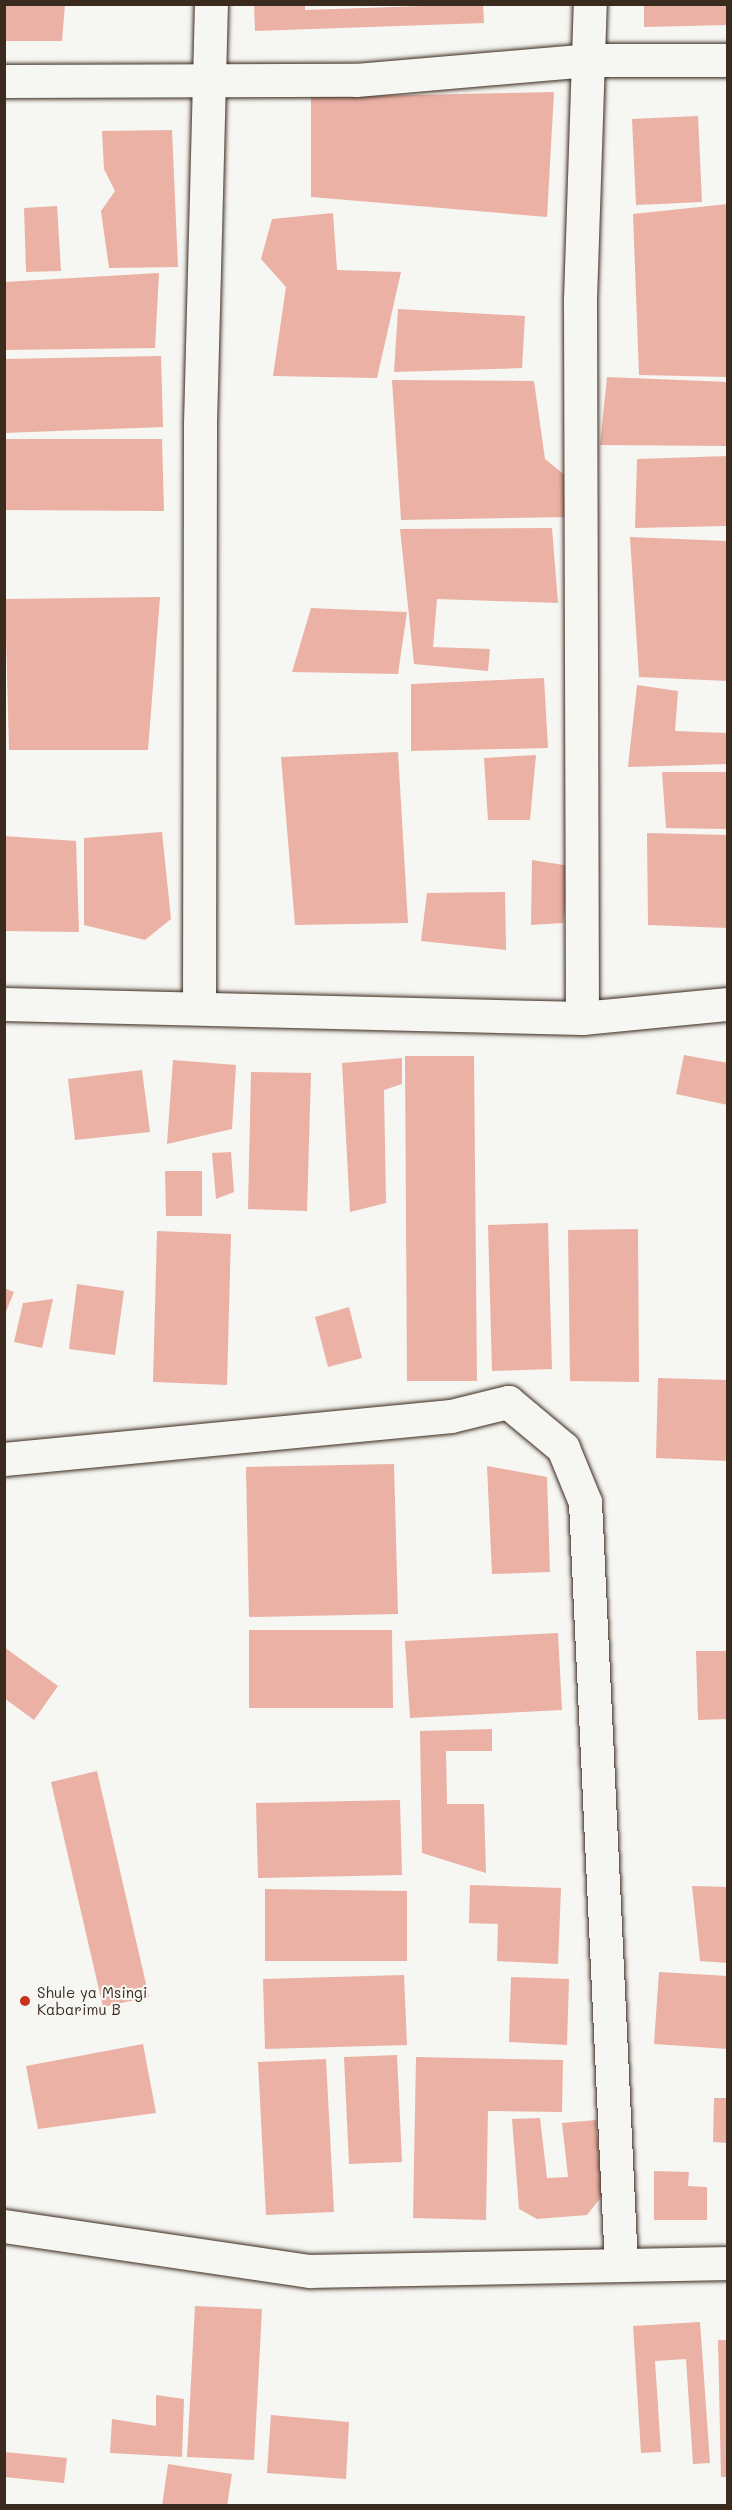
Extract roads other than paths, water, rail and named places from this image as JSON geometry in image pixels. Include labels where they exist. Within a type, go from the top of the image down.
[{"type":"street","points":[[199,1008],[200,423],[211,80],[211,4]]},
{"type":"street","points":[[582,1018],[580,299],[590,4]]},
{"type":"street","points":[[4,81],[356,80],[588,60],[728,60]]},
{"type":"street","points":[[4,1004],[582,1018],[728,1004]]},
{"type":"street","points":[[4,1459],[451,1416],[508,1402],[563,1448],[585,1502],[621,2265]]},
{"type":"street","points":[[4,2226],[310,2271],[728,2264]]},
{"type":"place","name":"Shule ya Msingi Kabarimu B","points":[[25,2001]]}]
